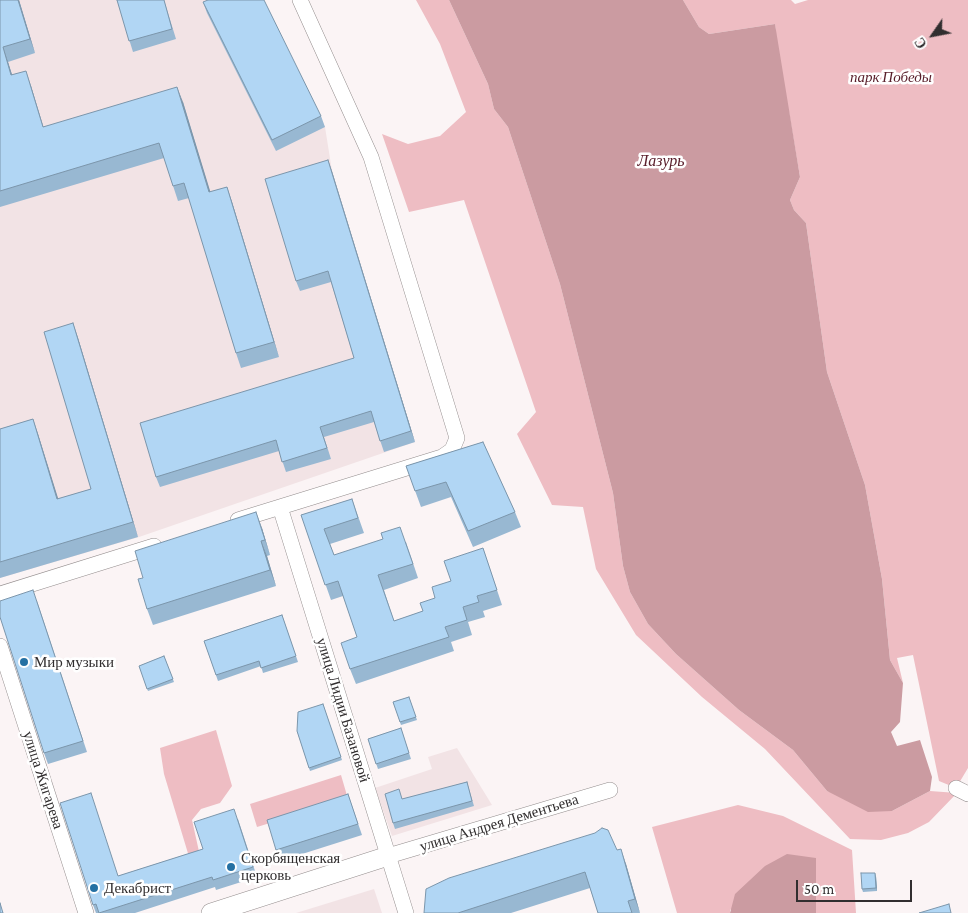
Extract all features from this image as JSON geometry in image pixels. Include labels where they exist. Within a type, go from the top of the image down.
[{"type":"street","points":[[224,524],[442,457],[452,450],[457,438],[371,157],[300,0]]},
{"type":"street","name":"улица Лидии Базановой","points":[[280,507],[406,913]]},
{"type":"street","points":[[0,594],[169,542]]},
{"type":"street","name":"улица Жигарева","points":[[0,646],[86,913]]},
{"type":"street","name":"улица Андрея Дементьева","points":[[388,856],[610,790]]},
{"type":"street","points":[[211,913],[388,856]]},
{"type":"shaded area","points":[[0,0],[262,0],[325,127],[332,171],[415,442],[139,537],[0,578]]},
{"type":"shaded area","points":[[457,748],[492,805],[392,836],[375,788],[432,769],[428,757]]},
{"type":"shaded area","points":[[374,889],[382,913],[296,913]]},
{"type":"green space","points":[[416,0],[449,0],[488,84],[494,109],[508,127],[560,284],[613,493],[623,566],[630,592],[648,624],[676,654],[739,710],[793,750],[827,791],[892,811],[930,791],[957,793],[929,822],[908,833],[881,840],[850,839],[765,749],[702,697],[636,635],[596,569],[583,507],[552,505],[517,434],[536,412],[464,200],[409,212],[382,134],[408,144],[440,136],[466,112],[440,44]]},
{"type":"green space","name":"парк Победы","points":[[683,0],[791,0],[795,4],[808,0],[968,0],[968,768],[956,788],[939,781],[913,655],[897,658],[903,683],[890,660],[882,579],[865,485],[827,372],[806,223],[794,210],[790,200],[800,177],[789,112],[783,103],[775,24],[709,34],[699,27]]},
{"type":"green space","points":[[216,730],[232,786],[220,803],[201,809],[192,820],[200,856],[190,860],[164,774],[160,748]]},
{"type":"green space","points":[[341,775],[348,799],[257,827],[250,804]]},
{"type":"green space","points":[[738,805],[783,816],[852,850],[856,913],[816,913],[816,858],[730,910],[730,913],[677,913],[652,827]]},
{"type":"water","name":"Лазурь","points":[[449,0],[683,0],[699,27],[709,34],[775,24],[800,177],[790,200],[794,210],[806,223],[827,372],[865,485],[882,579],[890,660],[903,683],[900,722],[891,732],[897,746],[920,740],[932,777],[930,791],[892,811],[868,812],[827,791],[793,750],[739,710],[676,654],[648,624],[630,592],[623,566],[613,493],[560,284],[508,127],[494,109],[488,84]]},
{"type":"water","points":[[787,854],[816,858],[816,913],[730,913],[735,894],[765,866]]},
{"type":"building","points":[[0,0],[18,0],[30,39],[3,47],[11,75],[26,71],[43,127],[177,87],[209,192],[227,187],[274,342],[236,353],[184,183],[173,186],[159,143],[0,191]]},
{"type":"building","points":[[117,0],[164,0],[172,29],[129,41]]},
{"type":"building","points":[[208,0],[264,0],[321,116],[272,140],[203,2]]},
{"type":"building","points":[[328,160],[411,431],[380,441],[371,411],[320,427],[327,448],[282,462],[276,440],[156,477],[140,423],[354,358],[328,271],[296,281],[265,179]]},
{"type":"building","points":[[73,323],[133,522],[0,562],[0,429],[33,419],[57,499],[91,489],[44,332]]},
{"type":"building","points":[[483,442],[515,512],[468,531],[446,482],[415,491],[406,466]]},
{"type":"building","points":[[352,499],[358,518],[324,529],[334,555],[383,539],[381,533],[400,527],[413,564],[378,575],[394,621],[423,611],[420,603],[435,598],[432,587],[451,581],[444,561],[483,548],[497,590],[477,596],[479,602],[463,607],[467,620],[445,627],[449,637],[350,669],[341,643],[357,637],[338,581],[325,585],[301,515]]},
{"type":"building","points":[[256,512],[265,540],[261,541],[270,570],[147,609],[138,579],[143,578],[135,551]]},
{"type":"building","points":[[33,590],[83,741],[44,753],[0,617],[0,601]]},
{"type":"building","points":[[282,615],[296,656],[261,668],[259,661],[216,675],[204,641]]},
{"type":"building","points":[[164,656],[173,679],[147,689],[139,666]]},
{"type":"building","points":[[409,697],[416,717],[400,722],[393,702]]},
{"type":"building","points":[[323,704],[341,757],[309,768],[297,731],[298,712]]},
{"type":"building","points":[[401,728],[409,753],[376,764],[368,739]]},
{"type":"building","points":[[467,782],[472,801],[393,823],[385,794],[399,789],[402,799]]},
{"type":"building","points":[[91,793],[118,876],[203,849],[194,822],[234,809],[253,867],[213,880],[212,877],[99,913],[96,904],[93,905],[60,803]]},
{"type":"building","points":[[348,794],[358,824],[276,850],[267,820]]},
{"type":"building","points":[[602,828],[608,830],[617,850],[621,849],[635,899],[628,901],[632,913],[598,913],[585,872],[458,913],[424,913],[426,889],[449,878],[595,833]]},
{"type":"building","points":[[861,873],[875,873],[876,888],[862,889]]},
{"type":"building","points":[[949,904],[951,913],[919,913]]},
{"type":"place","name":"Мир музыки","points":[[24,662]]},
{"type":"place","name":"Скорбященская церковь","points":[[231,867]]},
{"type":"place","name":"Декабрист","points":[[94,888]]}]
